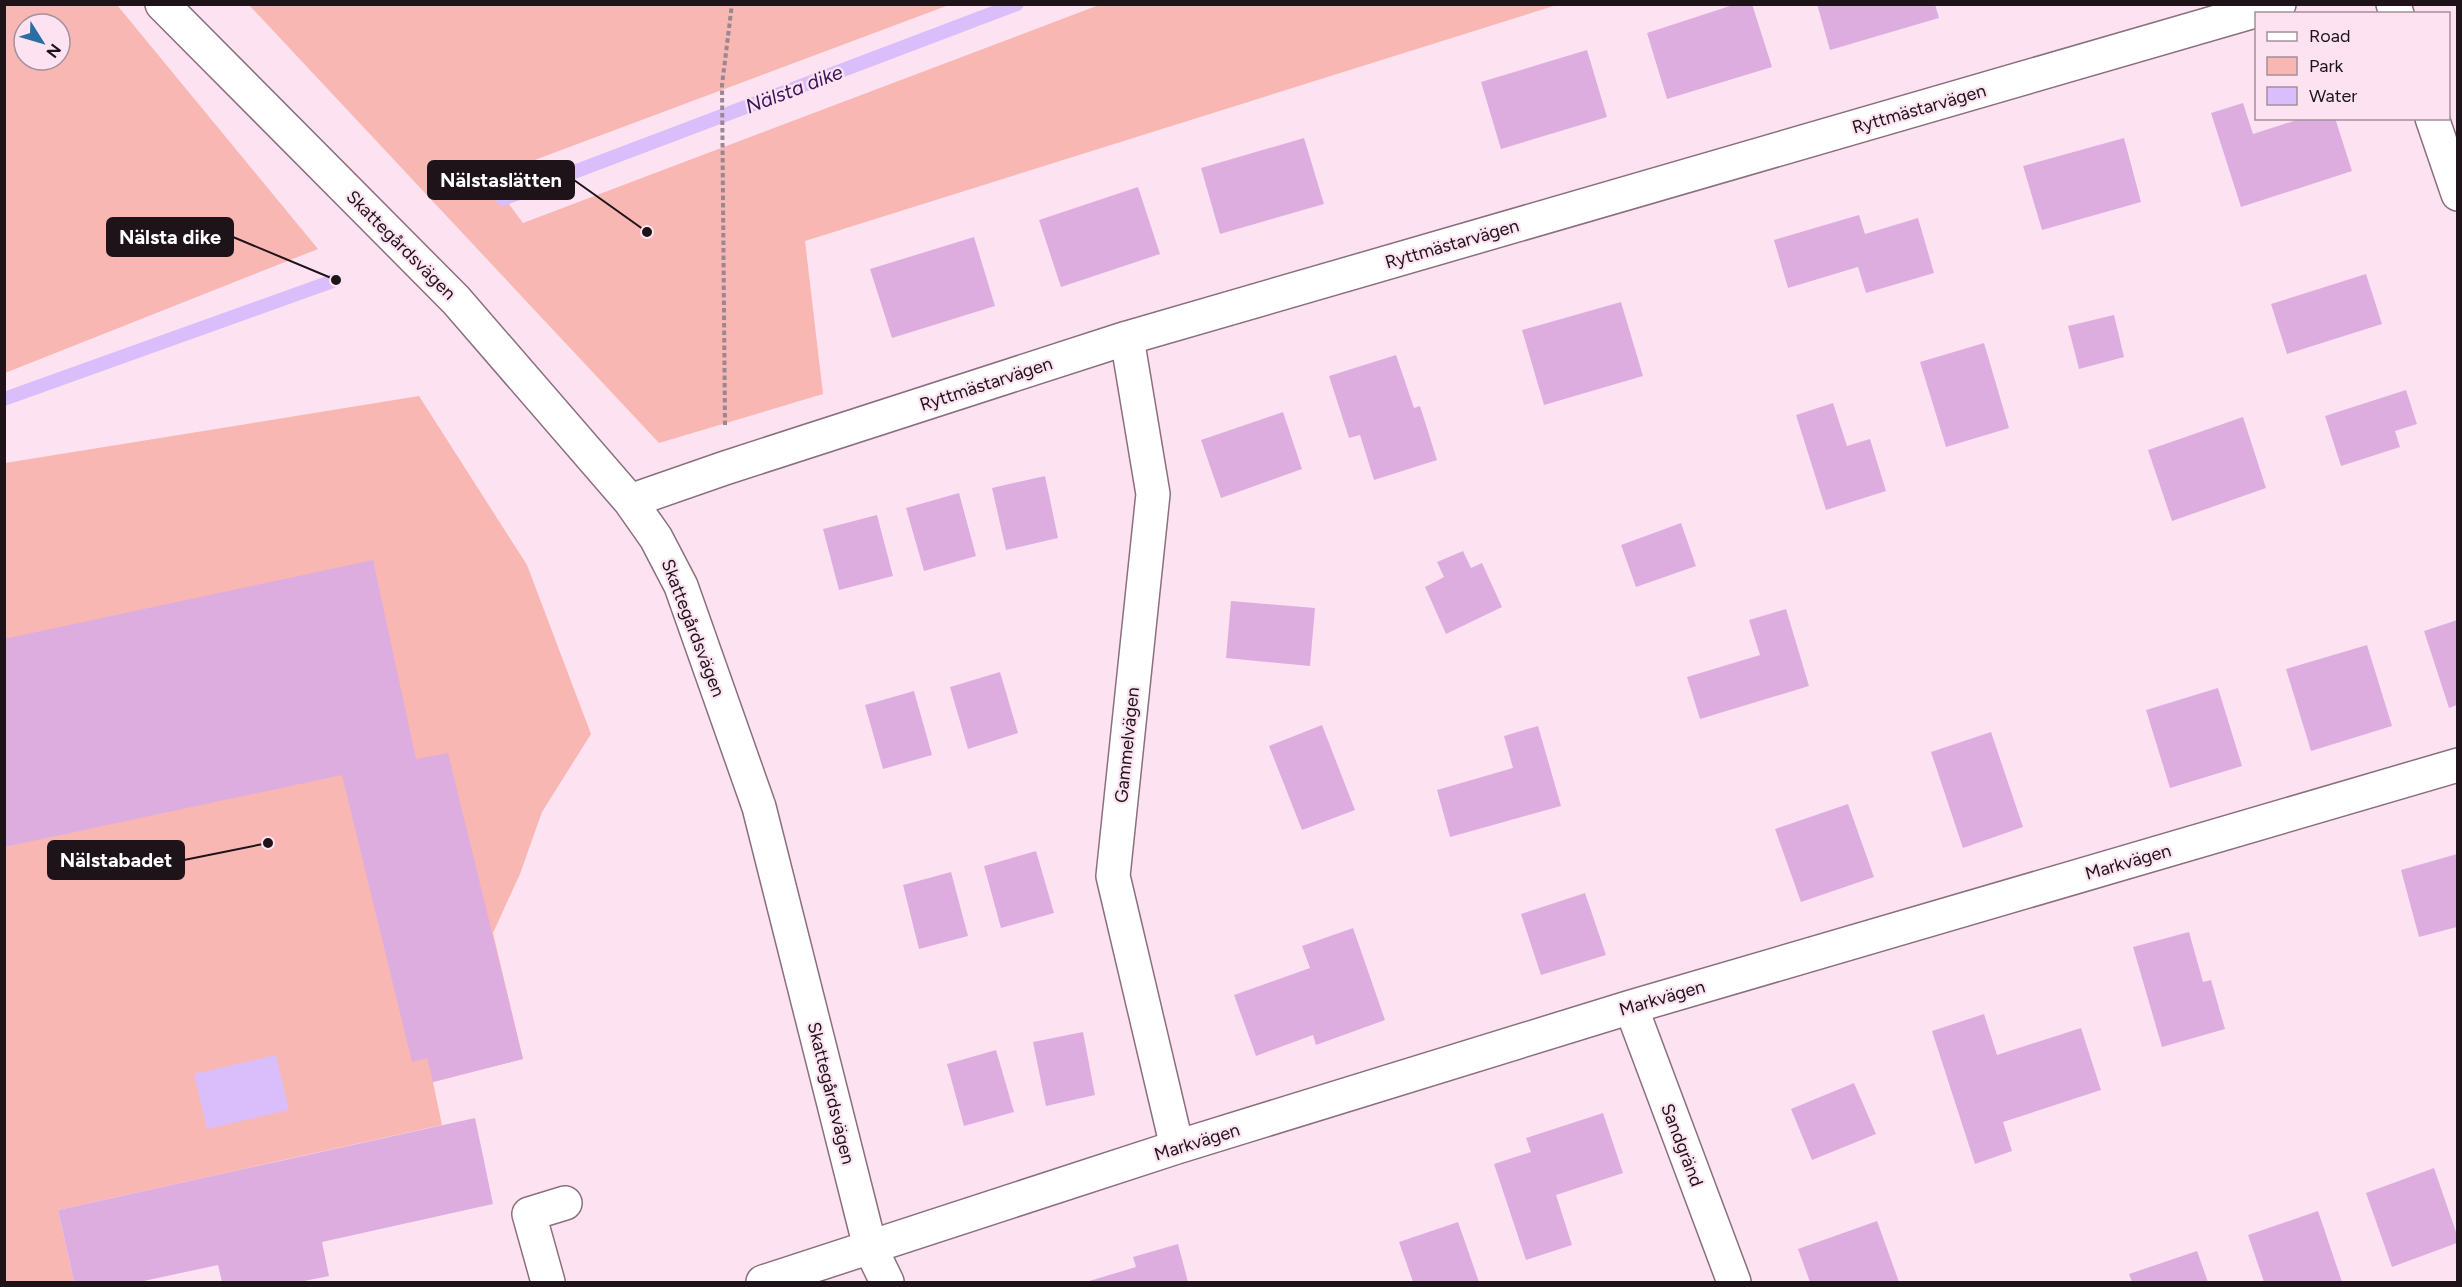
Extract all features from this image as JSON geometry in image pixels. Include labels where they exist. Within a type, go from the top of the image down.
[{"type":"street","name":"Skattegårdsvägen","points":[[162,4],[456,300],[630,501],[656,538],[681,586],[759,807],[870,1247],[887,1282]]},
{"type":"street","name":"Ryttmästarvägen","points":[[630,501],[1127,338],[2279,4]]},
{"type":"street","points":[[2433,120],[2457,194]]},
{"type":"street","name":"Gammelvägen","points":[[1127,338],[1153,494],[1113,876],[1177,1147]]},
{"type":"street","name":"Markvägen","points":[[763,1282],[1177,1147],[1631,1007],[2457,765]]},
{"type":"street","name":"Sandgränd","points":[[1631,1007],[1734,1282]]},
{"type":"street","points":[[548,1282],[529,1214],[565,1203]]},
{"type":"path","points":[[725,468],[722,85],[732,4]]},
{"type":"green space","points":[[5,4],[117,5],[318,249],[5,373]]},
{"type":"green space","points":[[249,5],[949,5],[489,177],[523,223],[1099,5],[1557,5],[805,241],[823,394],[659,443]]},
{"type":"green space","points":[[419,396],[527,565],[591,734],[542,812],[520,874],[493,933],[523,1059],[433,1082],[442,1125],[58,1210],[74,1282],[5,1282],[5,463]]},
{"type":"water","points":[[276,1055],[289,1110],[207,1129],[194,1074]]},
{"type":"building","points":[[1736,4],[1752,4],[1772,67],[1667,99],[1647,33]]},
{"type":"building","points":[[1817,4],[1935,4],[1939,18],[1830,50]]},
{"type":"building","points":[[1587,50],[1607,117],[1501,149],[1481,82]]},
{"type":"building","points":[[2243,103],[2253,134],[2297,120],[2336,120],[2352,171],[2241,207],[2211,113]]},
{"type":"building","points":[[1304,138],[1324,204],[1220,234],[1201,168]]},
{"type":"building","points":[[2124,138],[2141,202],[2042,230],[2023,166]]},
{"type":"building","points":[[1138,187],[1160,254],[1061,287],[1039,220]]},
{"type":"building","points":[[1859,215],[1865,234],[1918,218],[1934,273],[1866,293],[1858,267],[1788,288],[1774,240]]},
{"type":"building","points":[[974,237],[995,306],[892,338],[870,269]]},
{"type":"building","points":[[2366,274],[2382,324],[2287,354],[2271,304]]},
{"type":"building","points":[[1621,302],[1643,376],[1544,405],[1522,330]]},
{"type":"building","points":[[2114,315],[2124,357],[2079,369],[2068,326]]},
{"type":"building","points":[[1984,343],[2009,428],[1946,447],[1920,362]]},
{"type":"building","points":[[1396,355],[1414,408],[1420,406],[1437,460],[1374,480],[1360,435],[1349,438],[1329,376]]},
{"type":"building","points":[[2406,390],[2417,424],[2395,431],[2400,447],[2341,466],[2325,416]]},
{"type":"building","points":[[1833,403],[1847,446],[1870,439],[1886,491],[1826,510],[1796,415]]},
{"type":"building","points":[[1283,412],[1302,469],[1221,498],[1201,440]]},
{"type":"building","points":[[2243,417],[2266,488],[2172,521],[2148,450]]},
{"type":"building","points":[[1045,476],[1058,538],[1006,550],[992,488]]},
{"type":"building","points":[[959,493],[976,556],[924,571],[906,508]]},
{"type":"building","points":[[877,515],[893,576],[839,590],[823,529]]},
{"type":"building","points":[[1681,523],[1696,566],[1636,587],[1621,545]]},
{"type":"building","points":[[1463,551],[1471,568],[1482,563],[1502,607],[1446,634],[1425,587],[1444,577],[1437,562]]},
{"type":"building","points":[[373,560],[416,759],[448,753],[523,1059],[433,1082],[427,1058],[412,1062],[342,775],[4,847],[4,639]]},
{"type":"building","points":[[1231,601],[1315,608],[1310,666],[1226,658]]},
{"type":"building","points":[[1786,609],[1809,686],[1700,719],[1687,677],[1760,655],[1749,620]]},
{"type":"building","points":[[2457,620],[2457,705],[2449,708],[2424,631]]},
{"type":"building","points":[[2367,645],[2392,726],[2311,751],[2286,669]]},
{"type":"building","points":[[1000,672],[1018,733],[968,749],[950,687]]},
{"type":"building","points":[[2218,688],[2242,766],[2170,788],[2146,710]]},
{"type":"building","points":[[914,691],[932,755],[883,769],[865,705]]},
{"type":"building","points":[[1322,725],[1355,810],[1302,830],[1269,746]]},
{"type":"building","points":[[1538,726],[1561,806],[1450,837],[1437,790],[1513,768],[1504,736]]},
{"type":"building","points":[[1991,732],[2023,827],[1963,848],[1931,752]]},
{"type":"building","points":[[1848,804],[1874,877],[1801,902],[1775,829]]},
{"type":"building","points":[[1036,851],[1054,913],[1001,928],[984,866]]},
{"type":"building","points":[[2457,854],[2457,927],[2419,937],[2401,870]]},
{"type":"building","points":[[951,872],[968,936],[919,949],[903,885]]},
{"type":"building","points":[[1585,893],[1606,955],[1541,975],[1521,914]]},
{"type":"building","points":[[1353,928],[1385,1020],[1316,1045],[1313,1035],[1256,1056],[1234,995],[1310,968],[1302,946]]},
{"type":"building","points":[[2189,932],[2203,982],[2211,980],[2225,1029],[2162,1047],[2133,947]]},
{"type":"building","points":[[1984,1014],[1997,1055],[2081,1028],[2101,1090],[2003,1122],[2012,1151],[1975,1164],[1932,1031]]},
{"type":"building","points":[[1083,1032],[1095,1095],[1046,1106],[1033,1042]]},
{"type":"building","points":[[996,1050],[1014,1112],[964,1126],[947,1064]]},
{"type":"building","points":[[1854,1083],[1876,1134],[1812,1160],[1791,1109]]},
{"type":"building","points":[[1603,1113],[1623,1173],[1556,1195],[1572,1245],[1526,1260],[1494,1164],[1531,1152],[1526,1138]]},
{"type":"building","points":[[475,1118],[493,1204],[322,1242],[329,1276],[299,1282],[222,1282],[218,1265],[139,1282],[74,1282],[58,1210]]},
{"type":"building","points":[[2434,1168],[2457,1235],[2457,1243],[2392,1267],[2366,1193]]},
{"type":"building","points":[[2318,1211],[2342,1282],[2264,1282],[2248,1235]]},
{"type":"building","points":[[1877,1221],[1899,1282],[1810,1282],[1798,1249]]},
{"type":"building","points":[[1458,1222],[1479,1282],[1413,1282],[1399,1242]]},
{"type":"building","points":[[1178,1244],[1188,1282],[1086,1282],[1136,1267],[1133,1257]]},
{"type":"building","points":[[2197,1251],[2208,1282],[2132,1282],[2129,1274]]},
{"type":"waterway","name":"Nälsta dike","points":[[503,199],[1017,4]]},
{"type":"waterway","name":"Nälsta dike","points":[[4,399],[336,280]]},
{"type":"place","name":"Nälstaslätten","points":[[647,232]]},
{"type":"place","name":"Nälsta dike","points":[[336,280]]},
{"type":"place","name":"Nälstabadet","points":[[268,843]]}]
